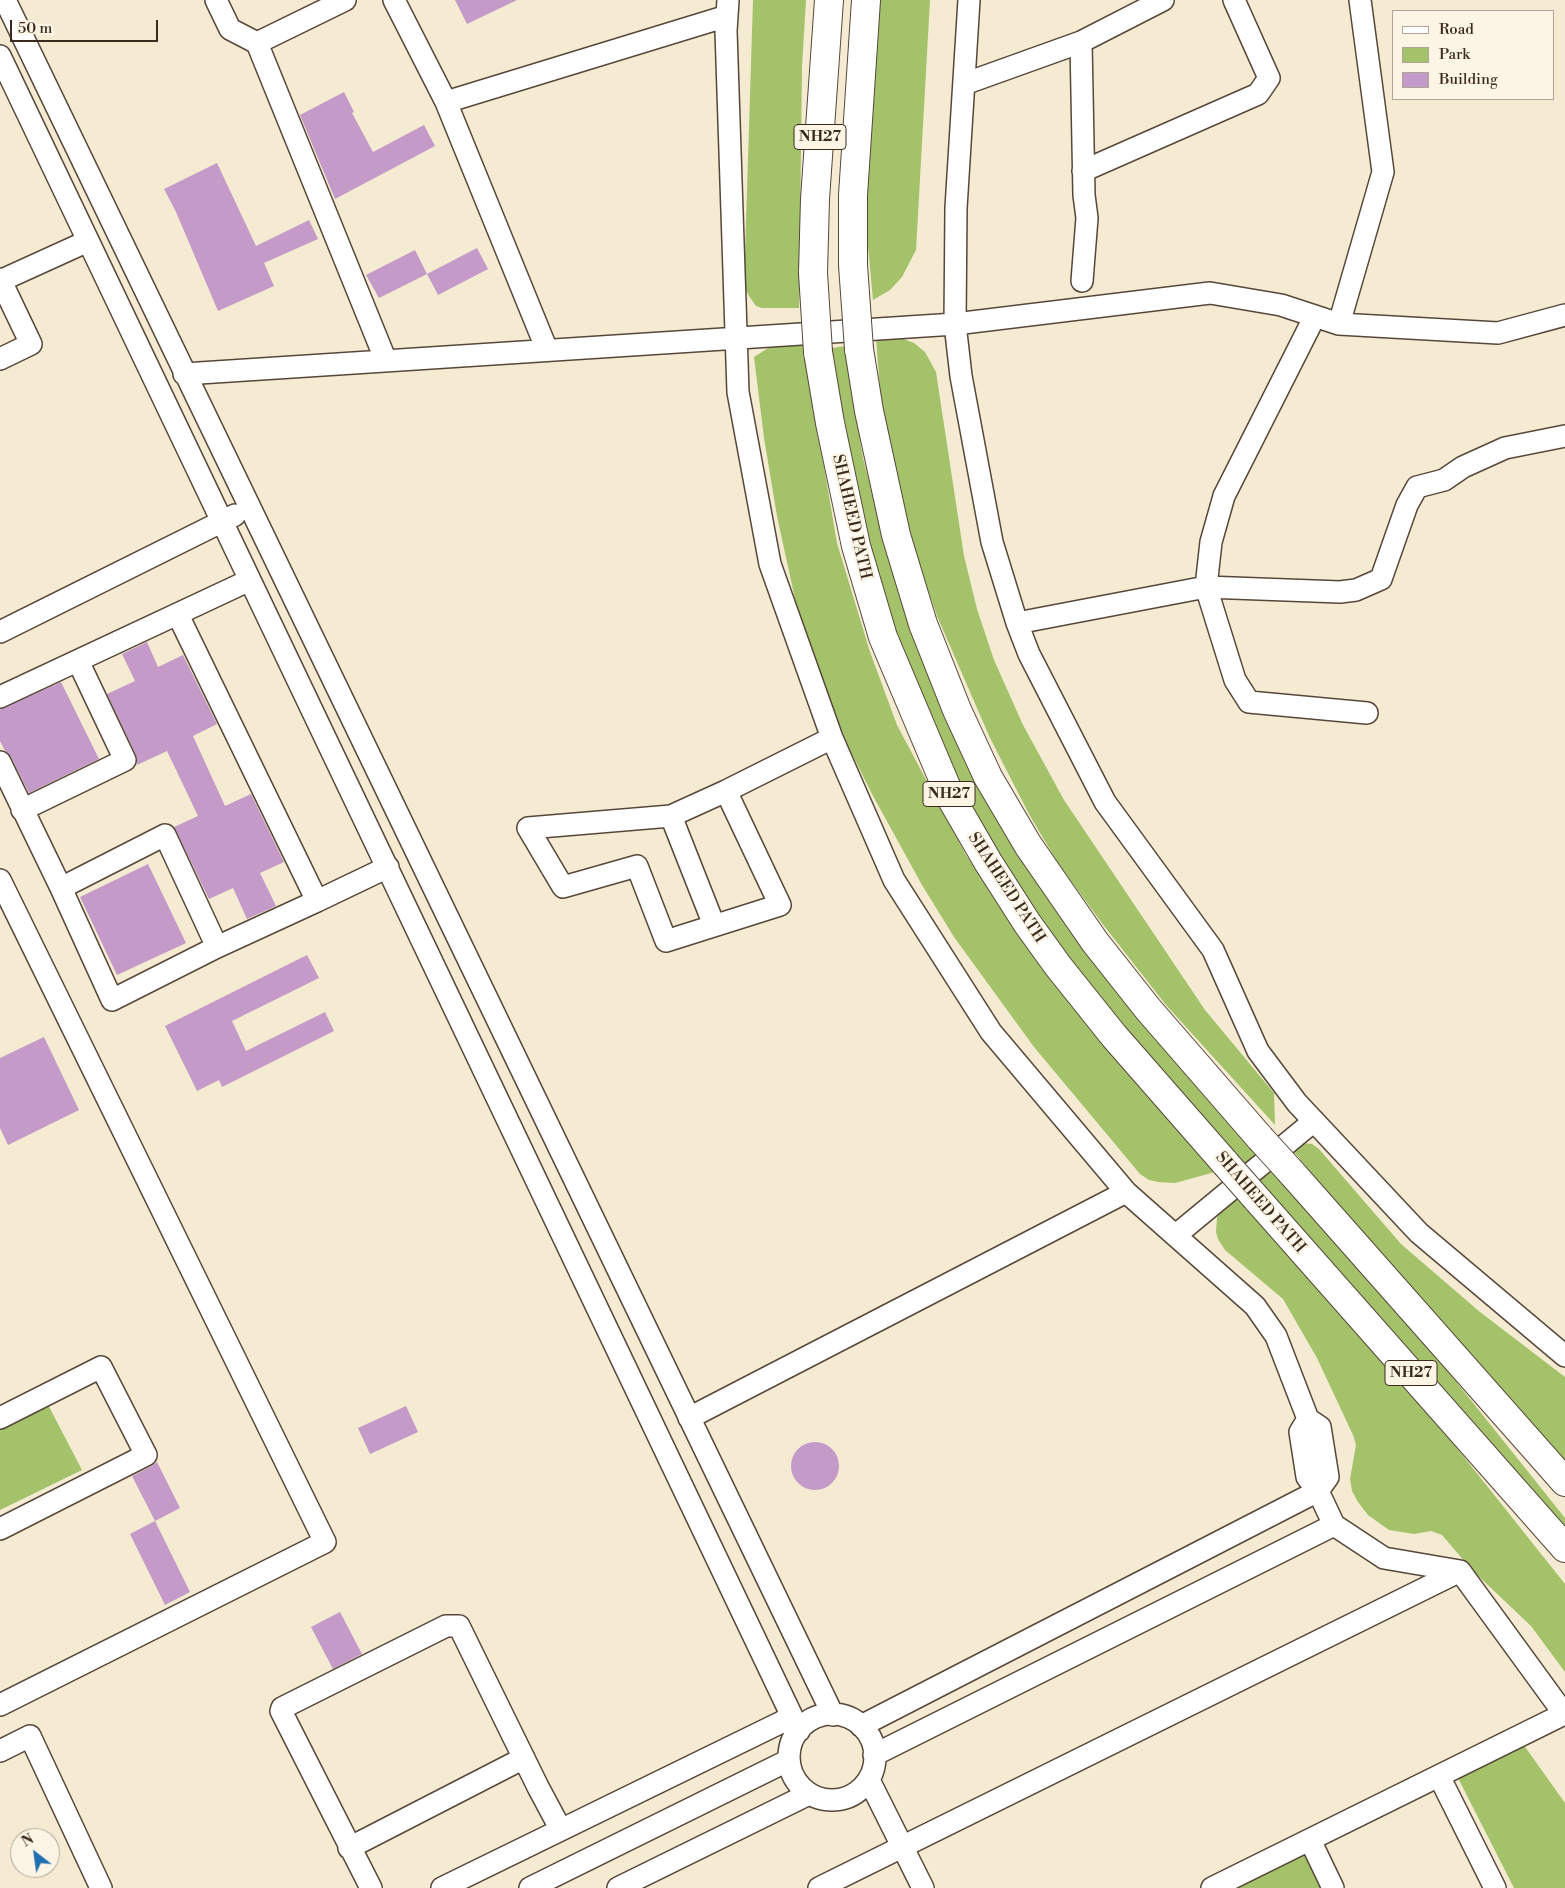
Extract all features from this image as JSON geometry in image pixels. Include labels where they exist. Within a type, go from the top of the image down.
[{"type":"highway","name":"SHAHEED PATH","points":[[829,0],[815,199],[813,273],[818,352],[830,423],[856,546],[877,619],[920,727],[951,798],[988,862],[1027,923],[1058,966],[1114,1036],[1565,1548]]},
{"type":"highway","name":"NH27","points":[[866,0],[853,195],[853,265],[859,349],[869,410],[899,544],[926,633],[956,710],[988,777],[1028,845],[1095,942],[1148,1009],[1260,1138],[1565,1482]]},
{"type":"street","points":[[5,0],[832,1715]]},
{"type":"street","points":[[216,0],[230,29],[257,43],[386,361]]},
{"type":"street","points":[[257,43],[345,0]]},
{"type":"street","points":[[394,0],[446,102],[547,350]]},
{"type":"street","points":[[968,0],[956,208],[955,324],[962,376],[992,542],[1017,623],[1029,654],[1105,802],[1213,950],[1258,1051],[1296,1103],[1418,1232],[1565,1356]]},
{"type":"street","points":[[964,84],[1081,42],[1163,0]]},
{"type":"street","points":[[1083,171],[1258,94],[1269,78],[1234,0]]},
{"type":"street","points":[[1339,324],[1382,172],[1360,0]]},
{"type":"street","points":[[446,102],[727,8],[738,392],[770,564],[832,738],[894,880],[991,1032],[1126,1192],[1255,1306],[1276,1336],[1308,1419],[1300,1432],[1307,1477],[1318,1491],[1334,1525],[1384,1558],[1460,1571],[1564,1714],[1212,1888]]},
{"type":"street","points":[[1081,42],[1083,171],[1087,218],[1082,281]]},
{"type":"street","points":[[0,56],[796,1724],[795,1735],[789,1752],[790,1768],[798,1784],[809,1794],[827,1800],[842,1799],[858,1791],[869,1780],[875,1762],[874,1747],[866,1730],[855,1721],[838,1715],[822,1716],[807,1723],[796,1724],[561,1830],[442,1888]]},
{"type":"street","points":[[0,359],[31,344],[0,280],[88,241]]},
{"type":"street","points":[[184,374],[955,324],[1210,293],[1281,305],[1339,324],[1498,333],[1565,315]]},
{"type":"street","points":[[1314,316],[1224,496],[1211,542],[1206,587],[1234,680],[1249,702],[1367,713]]},
{"type":"street","points":[[1017,623],[1206,587],[1340,592],[1356,590],[1381,579],[1407,506],[1417,487],[1444,480],[1463,467],[1505,448],[1565,436]]},
{"type":"street","points":[[0,632],[249,508]]},
{"type":"street","points":[[0,697],[250,580]]},
{"type":"street","points":[[178,614],[317,901]]},
{"type":"street","points":[[22,810],[124,760],[78,661]]},
{"type":"street","points":[[726,792],[780,905],[666,942],[637,866],[564,888],[528,828],[671,816],[726,792],[832,738]]},
{"type":"street","points":[[0,762],[61,888],[112,1000],[216,947],[388,867]]},
{"type":"street","points":[[671,816],[714,926]]},
{"type":"street","points":[[61,888],[165,835],[216,947]]},
{"type":"street","points":[[0,880],[325,1542],[0,1705]]},
{"type":"street","points":[[1176,1235],[1314,1121]]},
{"type":"street","points":[[689,1418],[1126,1192]]},
{"type":"street","points":[[0,1418],[101,1367],[146,1455],[0,1529]]},
{"type":"street","points":[[861,1726],[1318,1491]]},
{"type":"street","points":[[874,1754],[1334,1525]]},
{"type":"street","points":[[819,1888],[1460,1571]]},
{"type":"street","points":[[371,1888],[282,1716],[282,1708],[446,1626],[459,1626],[561,1830]]},
{"type":"street","points":[[0,1751],[30,1736],[101,1888]]},
{"type":"street","points":[[349,1848],[524,1758]]},
{"type":"street","points":[[530,1888],[790,1760]]},
{"type":"street","points":[[1439,1776],[1495,1888]]},
{"type":"street","points":[[869,1780],[923,1888]]},
{"type":"street","points":[[618,1888],[809,1794]]},
{"type":"street","points":[[1310,1840],[1333,1888]]},
{"type":"green space","points":[[753,0],[806,0],[802,67],[799,308],[762,308],[756,306],[744,286]]},
{"type":"green space","points":[[876,0],[930,0],[916,250],[902,277],[890,290],[873,300],[868,246],[867,169]]},
{"type":"green space","points":[[896,336],[914,343],[925,352],[936,372],[964,556],[977,609],[994,660],[1023,725],[1064,800],[1205,1010],[1274,1093],[1275,1125],[1166,1005],[1101,922],[1058,863],[1030,816],[990,738],[937,616],[915,552],[894,480],[880,390],[876,337]]},
{"type":"green space","points":[[802,337],[837,543],[870,652],[897,725],[966,855],[999,905],[1070,1001],[1215,1172],[1175,1183],[1149,1180],[1140,1174],[1034,1047],[954,937],[922,885],[848,746],[800,622],[777,516],[764,438],[754,357],[773,345]]},
{"type":"green space","points":[[846,346],[863,458],[895,580],[914,635],[932,686],[985,797],[1026,866],[1053,907],[1084,948],[1252,1148],[1434,1354],[1565,1518],[1565,1540],[1133,1039],[1036,921],[987,834],[931,727],[903,667],[866,538],[835,389],[832,348]]},
{"type":"green space","points":[[1303,1143],[1312,1144],[1319,1149],[1401,1244],[1480,1312],[1565,1377],[1565,1474],[1289,1146]]},
{"type":"green space","points":[[1232,1193],[1253,1213],[1417,1398],[1565,1584],[1565,1672],[1531,1626],[1472,1570],[1442,1535],[1431,1531],[1414,1534],[1389,1530],[1368,1515],[1358,1502],[1352,1491],[1350,1479],[1356,1445],[1317,1358],[1283,1299],[1225,1250],[1218,1239],[1216,1232],[1217,1218],[1222,1204]]},
{"type":"green space","points":[[45,1399],[82,1470],[0,1510],[0,1422]]},
{"type":"green space","points":[[1523,1744],[1565,1803],[1565,1888],[1514,1888],[1458,1778]]},
{"type":"green space","points":[[1307,1849],[1326,1888],[1228,1888]]},
{"type":"building","points":[[455,0],[517,0],[467,24]]},
{"type":"building","points":[[344,92],[354,112],[352,113],[373,152],[424,125],[435,146],[335,199],[300,115]]},
{"type":"building","points":[[217,163],[256,246],[309,220],[318,239],[264,263],[274,286],[218,311],[176,212],[164,189]]},
{"type":"building","points":[[477,248],[488,269],[438,295],[427,274]]},
{"type":"building","points":[[415,250],[427,274],[379,298],[366,275]]},
{"type":"building","points":[[147,642],[158,667],[183,655],[217,724],[193,736],[225,806],[251,794],[284,862],[260,873],[276,906],[247,919],[233,888],[209,899],[174,827],[198,816],[167,751],[137,765],[136,755],[107,694],[135,681],[122,654]]},
{"type":"building","points":[[61,682],[99,759],[29,793],[11,757],[5,751],[0,741],[0,709]]},
{"type":"building","points":[[148,864],[186,943],[117,975],[80,897]]},
{"type":"building","points":[[307,955],[319,978],[232,1021],[246,1051],[325,1012],[334,1031],[222,1087],[219,1080],[197,1091],[165,1026]]},
{"type":"building","points":[[44,1037],[79,1110],[8,1145],[0,1128],[0,1058]]},
{"type":"building","points":[[406,1406],[418,1432],[370,1454],[358,1428]]},
{"type":"building","points":[[810,1442],[820,1442],[832,1449],[839,1461],[839,1471],[832,1483],[820,1490],[810,1490],[802,1486],[795,1479],[791,1471],[791,1461],[795,1453],[802,1446]]},
{"type":"building","points":[[157,1462],[180,1508],[155,1521],[132,1476]]},
{"type":"building","points":[[155,1521],[190,1592],[165,1605],[130,1534]]},
{"type":"building","points":[[340,1612],[362,1654],[333,1669],[311,1627]]}]
